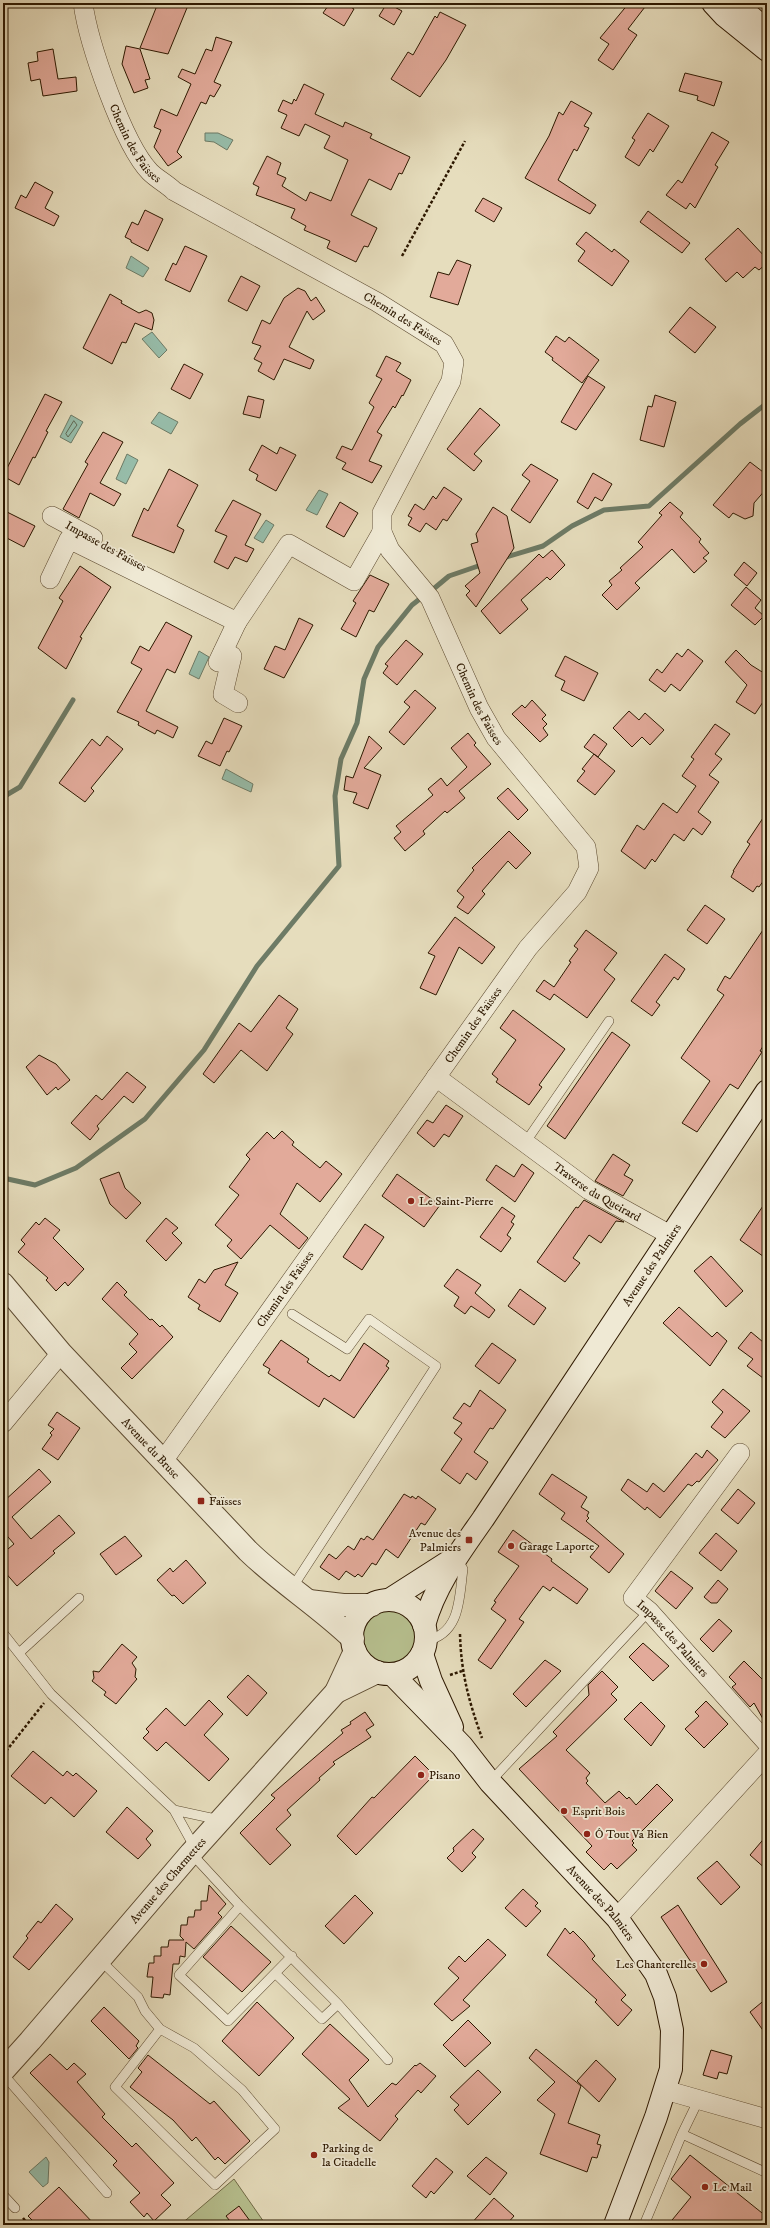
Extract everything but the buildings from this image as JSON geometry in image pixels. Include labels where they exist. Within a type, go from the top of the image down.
[{"type":"main road","points":[[713,3],[725,16],[767,50]]},
{"type":"main road","points":[[735,3],[767,31]]},
{"type":"main road","name":"Avenue des Palmiers","points":[[462,1746],[431,1681],[424,1640],[432,1599],[455,1557],[483,1519],[767,1091]]},
{"type":"main road","name":"Avenue du Brusc","points":[[3,1284],[61,1353],[248,1552],[276,1577],[300,1595],[354,1645]]},
{"type":"main road","name":"Avenue des Palmiers","points":[[381,1603],[455,1557]]},
{"type":"main road","points":[[300,1595],[343,1605],[381,1603],[400,1602],[410,1607],[418,1615],[424,1640],[414,1664],[404,1671],[384,1673],[364,1664],[354,1645],[354,1628],[358,1619],[364,1610],[381,1603]]},
{"type":"main road","name":"Avenue des Charmettes","points":[[3,2071],[193,1851],[336,1692],[354,1645]]},
{"type":"main road","name":"Avenue des Palmiers","points":[[384,1673],[462,1746],[490,1782],[617,1918],[656,1974],[665,1997],[672,2030],[671,2069],[665,2090],[615,2225]]},
{"type":"main road","name":"Avenue des Charmettes","points":[[336,1692],[384,1673]]},
{"type":"street","name":"Chemin des Faïsses","points":[[83,3],[85,20],[114,103],[132,146],[150,172],[174,191],[377,302],[444,344],[454,362],[451,381],[382,514],[382,532],[390,550],[430,598],[479,708],[496,738],[586,847],[589,868],[577,892],[528,948],[163,1461]]},
{"type":"street","name":"Impasse des Faïsses","points":[[52,516],[149,567],[153,581]]},
{"type":"street","points":[[238,703],[223,694],[232,656],[221,657],[237,622],[289,544],[354,581],[382,532]]},
{"type":"street","name":"Impasse des Faïsses","points":[[50,579],[69,539],[237,622]]},
{"type":"street","name":"Traverse du Queirard","points":[[436,1077],[589,1190],[672,1236]]},
{"type":"street","points":[[3,1423],[61,1353]]},
{"type":"street","name":"Impasse des Palmiers","points":[[740,1453],[633,1598],[649,1611],[767,1743]]},
{"type":"street","points":[[617,1918],[767,1754]]},
{"type":"street","points":[[665,2090],[698,2101],[767,2119]]},
{"type":"lane","points":[[525,1143],[609,1021]]},
{"type":"lane","points":[[292,1314],[348,1349],[369,1319],[436,1366],[300,1595]]},
{"type":"lane","points":[[424,1640],[436,1638],[445,1632],[456,1615],[463,1569],[455,1557]]},
{"type":"lane","points":[[19,1653],[79,1598]]},
{"type":"lane","points":[[490,1782],[649,1611]]},
{"type":"lane","points":[[3,1633],[51,1694],[174,1810],[193,1851],[240,1906],[292,1956],[338,2004],[388,2060]]},
{"type":"lane","points":[[174,1810],[221,1821]]},
{"type":"lane","points":[[240,1906],[179,1975],[228,2021],[276,1974],[292,1956]]},
{"type":"lane","points":[[100,1960],[138,1997],[145,2011],[160,2029],[194,2048],[242,2090],[275,2129],[215,2185],[115,2086],[160,2029]]},
{"type":"lane","points":[[276,1974],[322,2019],[338,2004]]},
{"type":"lane","points":[[3,2074],[107,2193]]},
{"type":"lane","points":[[644,2225],[682,2134],[698,2101]]},
{"type":"lane","points":[[682,2134],[767,2173]]},
{"type":"lane","points":[[3,2195],[15,2208]]},
{"type":"path","points":[[402,256],[465,141]]},
{"type":"path","points":[[456,1615],[460,1622],[462,1671],[468,1701],[483,1740]]},
{"type":"path","points":[[3,1755],[51,1694]]},
{"type":"shaded area","points":[[400,1602],[410,1607],[418,1615],[426,1633],[426,1641],[414,1664],[404,1671],[368,1667],[360,1660],[353,1628],[357,1619],[364,1610]]},
{"type":"shaded area","points":[[234,2179],[266,2225],[180,2225]]},
{"type":"water","points":[[205,133],[218,133],[233,140],[227,150],[214,142],[205,141]]},
{"type":"water","points":[[131,256],[149,268],[143,277],[126,268]]},
{"type":"water","points":[[152,332],[167,350],[159,358],[142,339]]},
{"type":"water","points":[[159,412],[178,422],[171,434],[151,423]]},
{"type":"water","points":[[71,415],[83,422],[71,443],[60,437]]},
{"type":"water","points":[[127,454],[138,460],[126,484],[116,479]]},
{"type":"water","points":[[319,490],[328,494],[317,515],[306,510]]},
{"type":"water","points":[[266,520],[274,525],[263,543],[254,538]]},
{"type":"water","points":[[199,651],[209,657],[199,679],[189,674]]},
{"type":"water","points":[[226,769],[253,784],[251,792],[222,779]]},
{"type":"water","points":[[46,2157],[49,2162],[48,2183],[43,2187],[29,2172]]},
{"type":"waterway","points":[[503,558],[543,546],[572,526],[604,510],[649,506],[740,424],[767,403]]},
{"type":"waterway","points":[[431,591],[449,576],[484,564]]},
{"type":"waterway","points":[[3,1178],[35,1185],[76,1168],[145,1119],[204,1050],[257,966],[339,866],[335,796],[341,759],[357,723],[364,679],[378,647],[412,605],[421,598]]},
{"type":"waterway","points":[[3,797],[20,787],[73,700]]},
{"type":"place","name":"Le Saint-Pierre","points":[[411,1201]]},
{"type":"place","name":"Faïsses","points":[[201,1501]]},
{"type":"place","name":"Avenue des Palmiers","points":[[469,1540]]},
{"type":"place","name":"Garage Laporte","points":[[511,1546]]},
{"type":"place","name":"Pisano","points":[[421,1775]]},
{"type":"place","name":"Esprit Bois","points":[[564,1811]]},
{"type":"place","name":"Ô Tout Va Bien","points":[[587,1834]]},
{"type":"place","name":"Les Chanterelles","points":[[704,1964]]},
{"type":"place","name":"Parking de la Citadelle","points":[[314,2155]]},
{"type":"place","name":"Le Mail","points":[[705,2187]]}]
